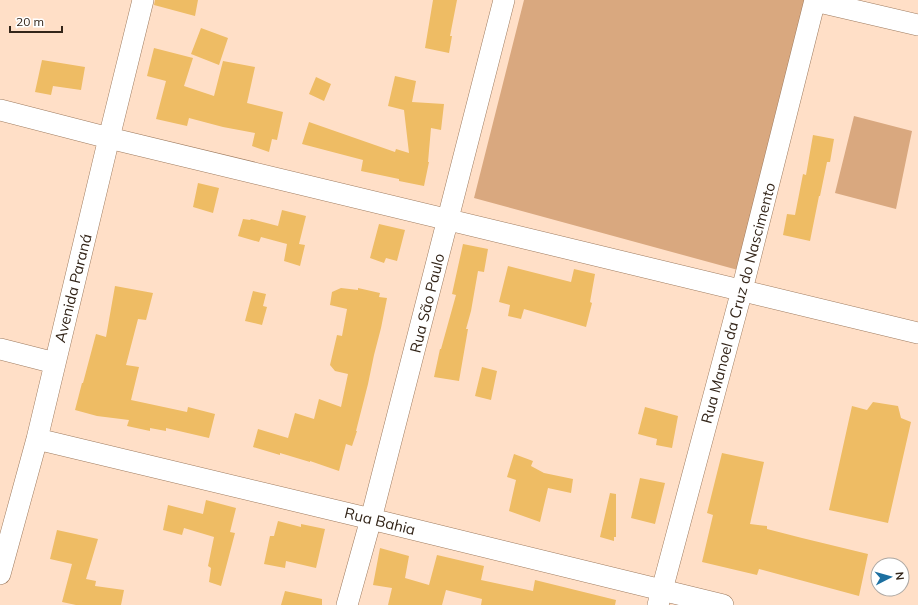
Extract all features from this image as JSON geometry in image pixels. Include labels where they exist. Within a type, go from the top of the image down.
[{"type":"street","name":"Avenida Paraná","points":[[0,574],[37,439],[109,138],[144,0]]},
{"type":"street","name":"Rua São Paulo","points":[[347,605],[371,519],[504,0]]},
{"type":"street","points":[[815,0],[918,25]]},
{"type":"street","name":"Rua Manoel da Cruz do Nascimento","points":[[660,597],[742,290],[815,0]]},
{"type":"street","points":[[0,110],[109,138],[918,333]]},
{"type":"street","points":[[0,349],[55,363]]},
{"type":"street","name":"Rua Bahia","points":[[37,439],[371,519],[660,597],[723,605]]},
{"type":"shaded area","points":[[524,0],[811,0],[738,270],[474,198]]},
{"type":"shaded area","points":[[854,116],[912,131],[896,209],[835,193]]},
{"type":"building","points":[[155,0],[198,0],[195,16],[154,5]]},
{"type":"building","points":[[433,0],[457,0],[450,36],[452,36],[449,53],[425,48]]},
{"type":"building","points":[[201,28],[228,38],[219,65],[191,54]]},
{"type":"building","points":[[154,48],[193,58],[184,86],[214,96],[223,61],[255,67],[247,103],[283,112],[277,140],[272,139],[269,152],[252,146],[255,133],[223,127],[189,118],[187,126],[156,119],[166,81],[147,76]]},
{"type":"building","points":[[42,60],[85,67],[81,90],[53,86],[51,95],[35,92]]},
{"type":"building","points":[[395,76],[416,81],[412,102],[444,104],[441,130],[431,128],[429,162],[424,186],[361,171],[363,160],[302,144],[309,122],[395,152],[396,149],[409,153],[404,110],[388,106]]},
{"type":"building","points":[[316,77],[331,84],[324,101],[309,94]]},
{"type":"building","points":[[813,135],[834,139],[830,162],[827,162],[819,196],[810,241],[783,235],[787,214],[795,215],[803,174],[806,175]]},
{"type":"building","points":[[198,183],[219,188],[213,213],[193,207]]},
{"type":"building","points":[[282,210],[306,216],[299,244],[305,245],[300,266],[284,261],[287,244],[261,237],[259,242],[238,236],[243,219],[251,219],[278,226]]},
{"type":"building","points":[[379,224],[405,230],[397,261],[386,258],[384,263],[370,258]]},
{"type":"building","points":[[463,244],[488,249],[484,272],[478,271],[471,311],[466,329],[468,329],[459,381],[434,377],[440,349],[456,295],[452,294]]},
{"type":"building","points":[[508,266],[571,282],[574,269],[595,274],[590,302],[592,303],[586,327],[524,309],[521,319],[508,316],[510,305],[499,302]]},
{"type":"building","points":[[115,286],[153,293],[146,320],[138,319],[126,365],[139,367],[131,400],[187,412],[188,407],[215,414],[209,438],[166,428],[166,431],[150,428],[150,431],[127,426],[129,420],[97,416],[75,410],[96,334],[106,337]]},
{"type":"building","points":[[341,288],[358,290],[358,288],[380,293],[379,297],[387,298],[357,431],[352,446],[346,444],[339,471],[310,461],[280,453],[280,455],[253,447],[258,429],[288,438],[295,413],[314,419],[319,399],[341,407],[348,374],[335,371],[330,365],[337,335],[342,336],[347,309],[330,305],[332,292]]},
{"type":"building","points":[[253,291],[266,294],[263,306],[267,307],[262,325],[245,321]]},
{"type":"building","points":[[482,367],[497,371],[491,400],[475,396]]},
{"type":"building","points":[[873,402],[898,406],[901,418],[911,422],[888,523],[829,510],[852,406],[867,410]]},
{"type":"building","points":[[645,407],[678,416],[672,448],[656,445],[657,439],[638,434]]},
{"type":"building","points":[[722,453],[764,462],[750,524],[767,526],[767,529],[868,554],[859,596],[759,569],[757,575],[702,562],[713,515],[707,513]]},
{"type":"building","points":[[514,454],[533,461],[531,466],[544,473],[573,479],[571,493],[548,488],[540,522],[509,511],[516,480],[507,477]]},
{"type":"building","points":[[640,478],[665,483],[655,524],[631,518]]},
{"type":"building","points":[[610,493],[616,494],[616,537],[614,537],[614,541],[600,537]]},
{"type":"building","points":[[206,500],[236,508],[230,532],[235,533],[221,586],[209,582],[211,568],[208,566],[214,537],[184,528],[182,535],[163,530],[168,505],[203,514]]},
{"type":"building","points":[[278,521],[301,527],[301,524],[325,529],[316,568],[286,561],[285,568],[264,564],[270,536],[274,536]]},
{"type":"building","points":[[57,530],[98,539],[86,579],[96,581],[95,586],[124,590],[121,605],[76,605],[62,602],[72,564],[50,559]]},
{"type":"building","points":[[380,548],[409,556],[405,578],[429,585],[437,555],[484,566],[481,580],[533,591],[535,580],[616,600],[615,605],[481,605],[482,599],[446,590],[442,605],[388,605],[392,588],[373,585]]},
{"type":"building","points":[[285,591],[322,599],[322,605],[281,605]]}]
